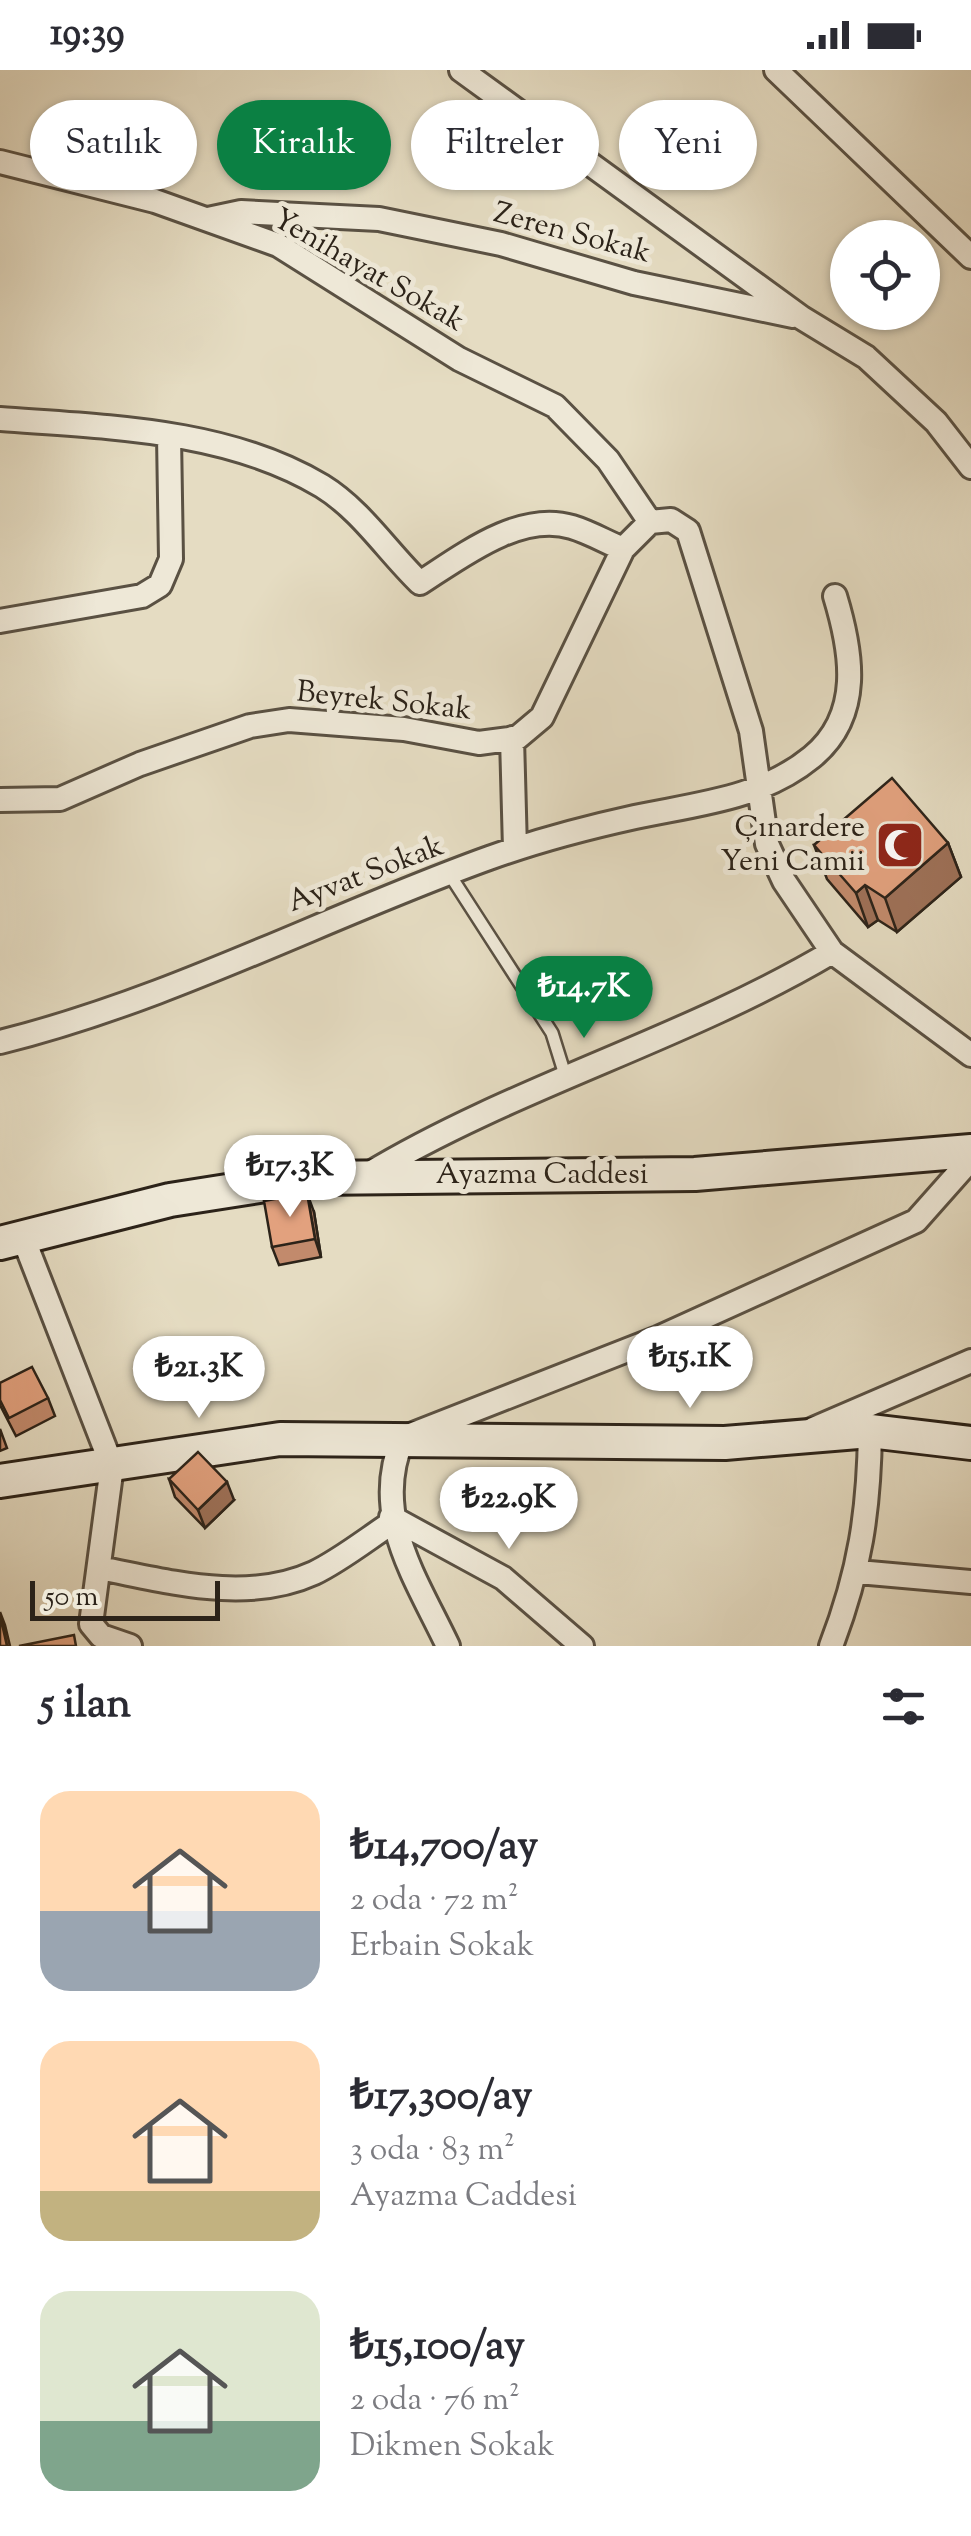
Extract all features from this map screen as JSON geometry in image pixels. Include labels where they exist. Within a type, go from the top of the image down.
[{"type":"street","points":[[461,70],[802,318],[866,356],[936,422],[971,468]]},
{"type":"street","points":[[776,70],[804,78],[971,257]]},
{"type":"street","name":"Yenihayat Sokak","points":[[0,162],[155,201],[278,246],[459,359],[555,406],[608,460],[650,522]]},
{"type":"street","name":"Zeren Sokak","points":[[206,220],[241,212],[379,218],[501,244],[634,283],[802,318]]},
{"type":"street","points":[[0,419],[136,429],[233,449],[324,487],[366,522],[420,583],[472,549],[535,523],[570,526],[623,549]]},
{"type":"street","points":[[0,621],[142,596],[160,585],[170,559],[170,436]]},
{"type":"street","points":[[650,522],[671,520],[688,531],[747,715],[767,844],[784,880],[832,952],[971,1055]]},
{"type":"street","name":"Beyrek Sokak","points":[[0,800],[60,799],[213,738],[250,726],[289,720],[404,729],[479,743],[512,738],[542,717],[623,549],[650,522]]},
{"type":"street","name":"Ayvat Sokak","points":[[0,1042],[98,1016],[297,933],[515,849],[638,816],[701,807],[760,785],[811,758],[843,716],[850,680],[849,648],[835,596]]},
{"type":"street","points":[[512,738],[515,849]]},
{"type":"street","points":[[363,1177],[444,1129],[735,1005],[832,952]]},
{"type":"street","points":[[448,1646],[409,1569],[392,1520],[393,1460],[402,1438],[658,1338],[916,1221],[971,1155]]},
{"type":"street","name":"Ayazma Caddesi","points":[[12,1241],[170,1200],[310,1178],[695,1174],[971,1155]]},
{"type":"street","points":[[12,1241],[112,1466],[91,1624],[101,1636],[130,1646]]},
{"type":"street","points":[[798,1435],[971,1361]]},
{"type":"street","points":[[0,1480],[280,1439],[725,1443],[870,1431],[971,1443]]},
{"type":"street","points":[[830,1646],[858,1572],[869,1501],[870,1431]]},
{"type":"street","points":[[98,1568],[173,1582],[266,1589],[314,1572],[392,1520]]},
{"type":"street","points":[[392,1520],[503,1578],[582,1646]]},
{"type":"street","points":[[858,1572],[971,1582]]},
{"type":"lane","points":[[450,875],[552,1033],[566,1078]]},
{"type":"building","points":[[892,778],[948,843],[885,898],[865,885],[856,893],[814,845]]},
{"type":"building","points":[[307,1193],[315,1239],[272,1247],[264,1201]]},
{"type":"building","points":[[32,1367],[48,1398],[9,1418],[0,1400],[0,1383]]},
{"type":"building","points":[[198,1452],[227,1482],[198,1510],[169,1479]]},
{"type":"building","points":[[0,1615],[7,1646],[0,1646]]},
{"type":"building","points":[[74,1635],[76,1646],[19,1646]]},
{"type":"place","name":"Çınardere Yeni Camii","points":[[900,845]]}]
